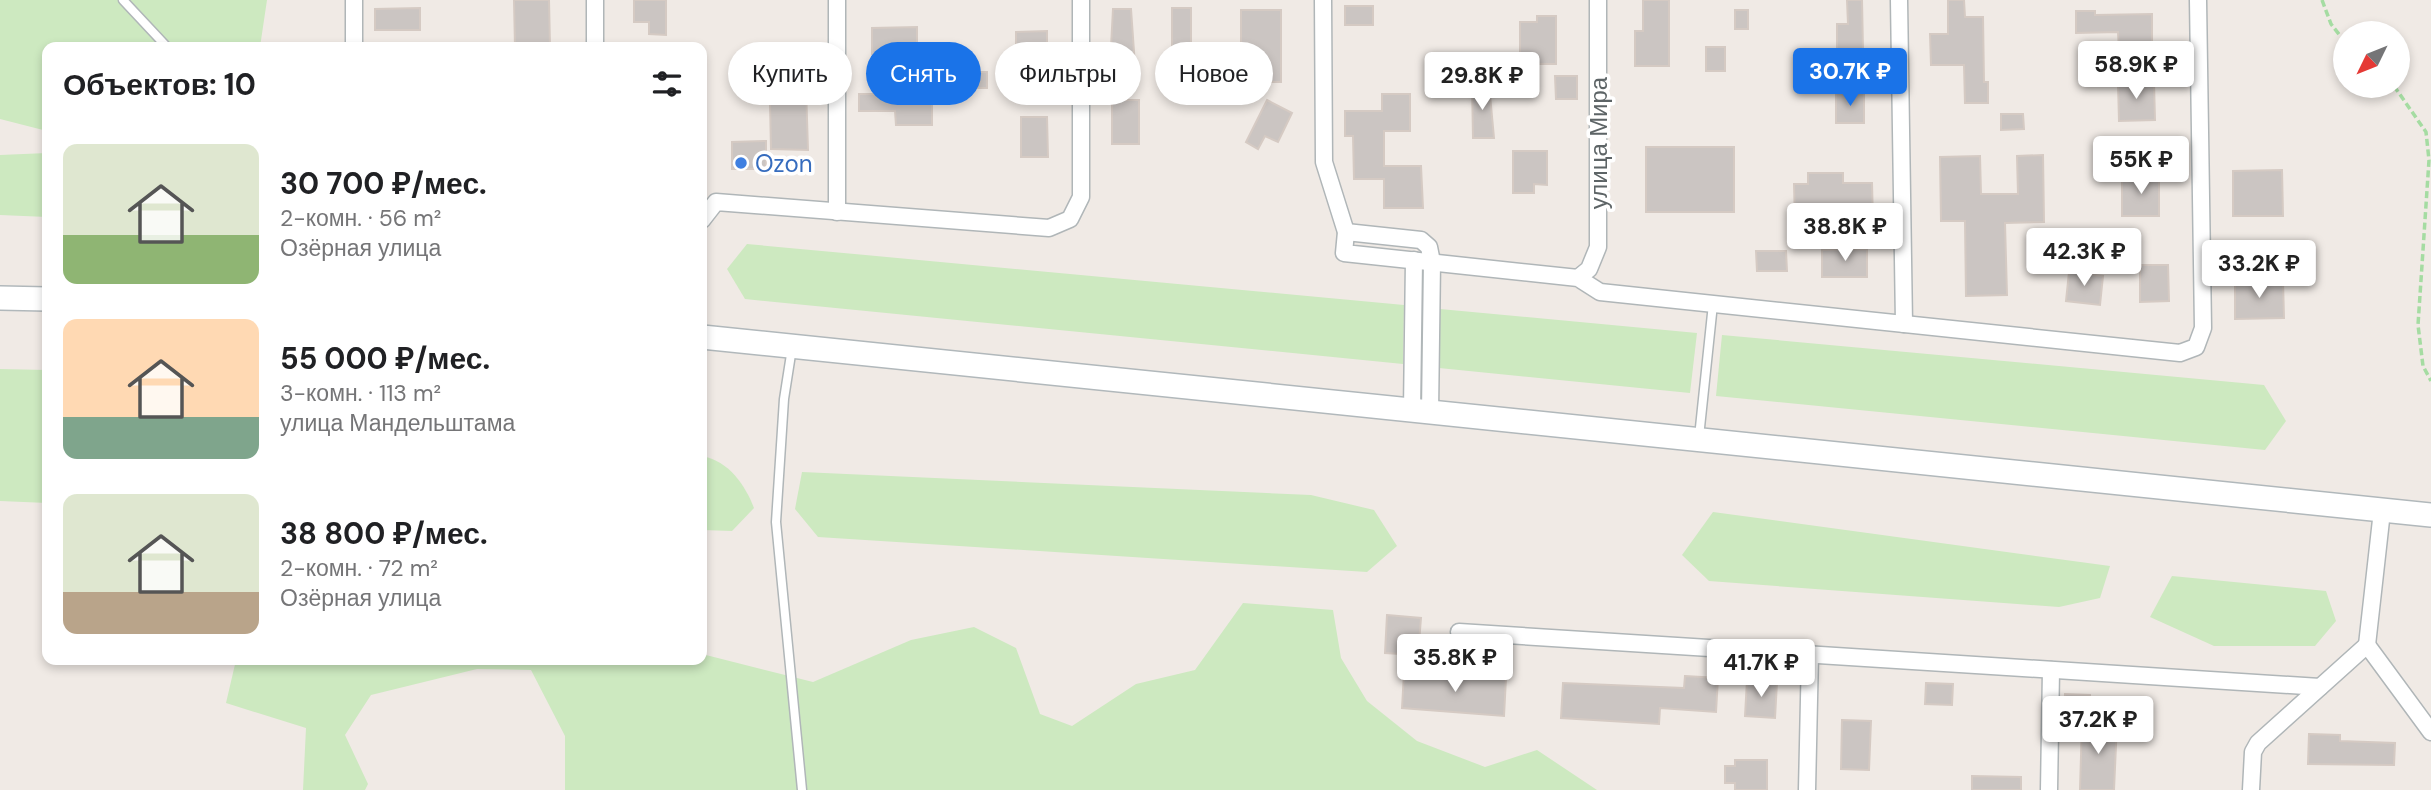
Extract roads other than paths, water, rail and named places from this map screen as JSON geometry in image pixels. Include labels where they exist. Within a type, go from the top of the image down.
[{"type":"street","points":[[354,0],[354,42]]},
{"type":"street","points":[[595,0],[595,42]]},
{"type":"street","points":[[836,212],[837,0]]},
{"type":"street","points":[[707,214],[716,202],[1049,228],[1061,225],[1070,219],[1081,197],[1081,0]]},
{"type":"street","points":[[1324,0],[1324,162],[1346,232],[1344,253],[1578,278],[1600,292],[2180,353],[2196,347],[2203,328],[2198,0]]},
{"type":"street","name":"улица Мира","points":[[1578,278],[1589,270],[1598,247],[1598,0]]},
{"type":"street","points":[[1899,0],[1904,324]]},
{"type":"street","points":[[1346,232],[1421,240],[1429,247],[1432,262],[1421,411]]},
{"type":"street","points":[[1414,260],[1421,411]]},
{"type":"street","points":[[0,298],[42,299]]},
{"type":"street","points":[[707,337],[2431,515]]},
{"type":"street","points":[[2251,790],[2253,752],[2258,743],[2367,645],[2382,511]]},
{"type":"street","points":[[1459,632],[2320,687]]},
{"type":"street","points":[[2367,645],[2431,732]]},
{"type":"street","points":[[1807,790],[1810,654]]},
{"type":"street","points":[[2049,790],[2051,670]]},
{"type":"lane","points":[[123,0],[162,42]]},
{"type":"lane","points":[[1699,440],[1713,304]]},
{"type":"lane","points":[[792,345],[784,399],[776,522],[802,790]]},
{"type":"place","name":"Ozon","points":[[741,163]]}]
